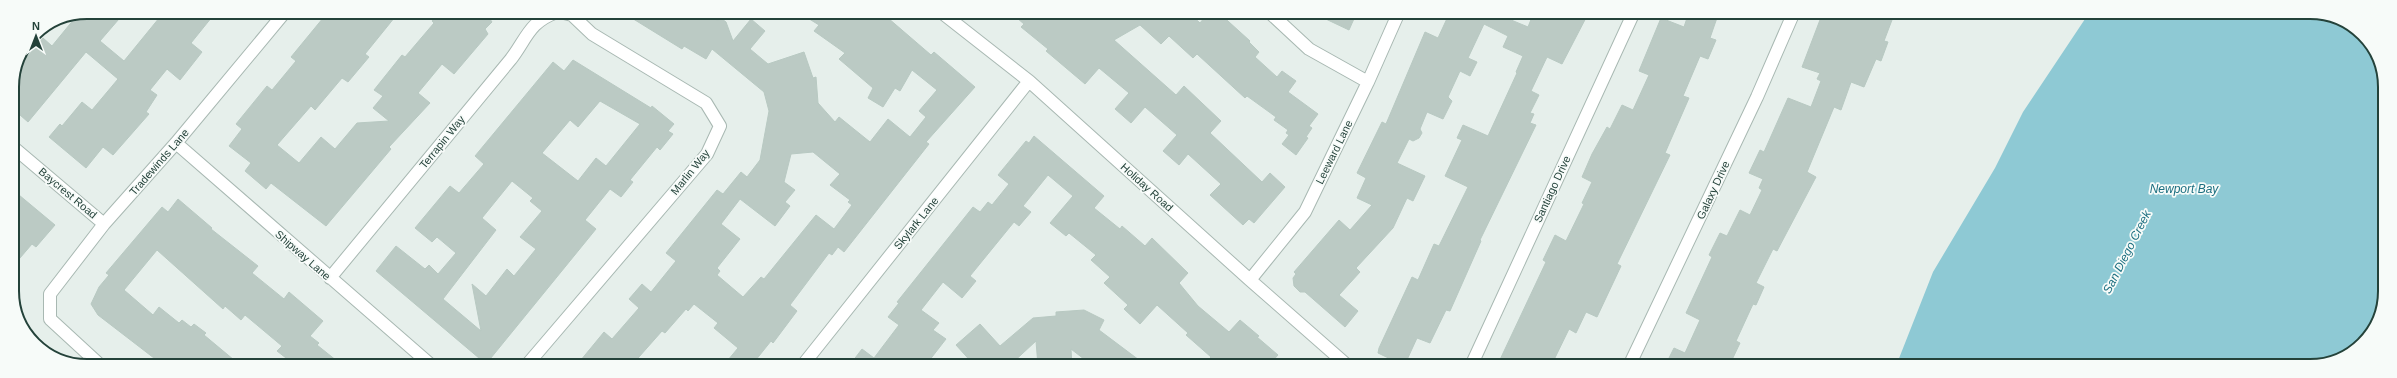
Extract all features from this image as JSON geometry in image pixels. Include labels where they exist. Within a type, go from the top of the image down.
[{"type":"street","name":"Tradewinds Lane","points":[[93,359],[50,319],[50,294],[104,224],[176,143],[279,19]]},
{"type":"street","name":"Terrapin Way","points":[[330,278],[511,59],[534,25],[540,19]]},
{"type":"street","name":"Marlin Way","points":[[532,359],[707,154],[720,126],[706,103],[598,38],[577,19]]},
{"type":"street","name":"Holiday Road","points":[[950,19],[1029,81],[1340,359]]},
{"type":"street","points":[[1277,19],[1309,49],[1368,82]]},
{"type":"street","name":"Leeward Lane","points":[[1250,280],[1305,212],[1368,82],[1396,19]]},
{"type":"street","name":"Santiago Drive","points":[[1474,359],[1631,19]]},
{"type":"street","name":"Galaxy Drive","points":[[1632,359],[1757,97],[1791,19]]},
{"type":"street","name":"Skylark Lane","points":[[808,359],[1029,81]]},
{"type":"street","name":"Shipway Lane","points":[[176,143],[423,359]]},
{"type":"street","name":"Baycrest Road","points":[[19,151],[104,224]]},
{"type":"water","name":"Newport Bay","points":[[2085,19],[2310,19],[2328,21],[2348,30],[2361,42],[2369,53],[2377,74],[2378,87],[2378,291],[2374,313],[2369,325],[2355,342],[2344,350],[2323,358],[2310,359],[1899,359],[1933,272],[1995,168],[2023,112]]},
{"type":"building","points":[[119,19],[100,41],[124,61],[158,19],[210,19],[191,43],[202,52],[180,80],[167,69],[150,90],[157,95],[146,112],[149,114],[113,155],[103,147],[86,168],[49,137],[60,124],[62,126],[82,102],[92,110],[118,79],[86,52],[28,122],[19,114],[20,74],[24,61],[43,38],[52,46],[73,20]]},
{"type":"building","points":[[322,19],[393,19],[365,54],[369,57],[348,82],[342,78],[315,110],[311,106],[277,145],[299,163],[321,137],[335,149],[357,123],[389,121],[373,108],[383,96],[374,90],[402,55],[405,57],[434,23],[432,21],[434,19],[490,19],[492,22],[485,29],[488,34],[454,74],[442,64],[418,93],[430,103],[389,147],[391,149],[326,226],[271,183],[266,189],[245,171],[251,163],[229,146],[242,129],[236,124],[267,86],[272,90],[296,61],[291,57]]},
{"type":"building","points":[[633,19],[722,19],[726,22],[733,41],[751,19],[765,31],[750,49],[768,64],[804,52],[813,78],[816,77],[818,103],[835,122],[839,117],[870,142],[888,119],[910,137],[926,117],[919,111],[937,90],[912,70],[900,91],[895,88],[883,107],[868,98],[873,88],[839,59],[845,53],[814,31],[819,25],[809,19],[889,19],[931,55],[934,52],[975,87],[926,142],[929,144],[844,252],[838,247],[832,255],[829,253],[790,305],[797,311],[773,343],[771,341],[757,359],[729,359],[738,348],[714,328],[718,323],[694,304],[688,311],[686,309],[665,333],[662,331],[637,359],[582,359],[604,332],[612,339],[639,308],[629,299],[642,284],[651,292],[676,261],[666,253],[717,190],[723,194],[741,172],[747,177],[760,160],[769,111],[764,92],[712,49],[706,59],[684,46],[682,49]],"holes":[[[813,152],[840,174],[830,185],[850,200],[848,202],[852,205],[834,229],[816,215],[764,279],[761,277],[743,297],[717,275],[720,271],[717,268],[740,239],[721,224],[740,199],[775,226],[790,206],[785,202],[795,190],[784,182],[791,154]]]},
{"type":"building","points":[[1018,19],[1196,19],[1200,23],[1203,19],[1226,19],[1250,41],[1249,42],[1259,52],[1255,57],[1277,77],[1282,71],[1296,81],[1288,92],[1318,114],[1309,126],[1312,128],[1306,137],[1308,138],[1296,155],[1282,144],[1289,135],[1286,133],[1288,130],[1274,120],[1276,117],[1247,96],[1245,98],[1197,54],[1193,58],[1169,36],[1161,44],[1140,25],[1114,40],[1176,95],[1184,86],[1221,121],[1210,133],[1262,182],[1270,173],[1285,187],[1254,223],[1249,219],[1243,225],[1210,195],[1221,184],[1188,154],[1179,165],[1163,151],[1177,135],[1145,107],[1131,123],[1115,109],[1129,93],[1099,68],[1085,84],[1046,51],[1048,49],[1021,27],[1024,24]]},
{"type":"building","points":[[1326,19],[1354,19],[1349,30]]},
{"type":"building","points":[[1447,19],[1509,19],[1528,27],[1531,19],[1585,19],[1562,64],[1547,57],[1531,91],[1539,95],[1530,113],[1534,114],[1530,123],[1536,125],[1480,240],[1481,241],[1450,311],[1446,310],[1430,343],[1417,338],[1407,359],[1391,359],[1378,353],[1379,348],[1412,277],[1418,280],[1434,244],[1439,246],[1468,187],[1445,176],[1462,140],[1457,138],[1463,125],[1488,136],[1517,73],[1516,72],[1523,56],[1503,47],[1508,36],[1484,24],[1468,58],[1477,62],[1470,76],[1460,71],[1448,97],[1452,101],[1443,119],[1427,112],[1420,129],[1422,133],[1419,138],[1413,141],[1409,139],[1397,163],[1425,176],[1413,201],[1407,198],[1393,228],[1356,268],[1360,272],[1339,295],[1358,311],[1345,327],[1305,292],[1300,292],[1294,286],[1293,278],[1296,274],[1294,272],[1339,220],[1350,230],[1372,205],[1357,198],[1366,178],[1357,173],[1382,122],[1386,124],[1425,32],[1438,38]]},
{"type":"building","points":[[1661,19],[1684,27],[1687,19],[1717,19],[1710,38],[1716,40],[1708,59],[1700,56],[1683,96],[1689,98],[1665,153],[1670,155],[1617,264],[1621,266],[1597,317],[1586,312],[1576,333],[1569,329],[1554,359],[1500,359],[1546,262],[1543,260],[1555,235],[1566,241],[1584,204],[1582,203],[1592,182],[1582,177],[1592,154],[1607,127],[1610,129],[1622,105],[1633,110],[1649,75],[1639,71]]},
{"type":"building","points":[[1820,19],[1892,19],[1884,41],[1888,42],[1881,61],[1876,59],[1864,87],[1851,82],[1841,110],[1834,107],[1807,172],[1816,177],[1777,251],[1773,249],[1756,283],[1764,287],[1756,305],[1753,304],[1736,341],[1740,343],[1732,359],[1668,359],[1674,348],[1685,353],[1700,320],[1686,313],[1712,257],[1709,255],[1720,233],[1727,236],[1740,210],[1750,215],[1762,190],[1759,188],[1763,179],[1749,173],[1760,150],[1764,152],[1788,98],[1811,107],[1821,81],[1817,79],[1820,73],[1802,67]]},
{"type":"building","points":[[573,60],[651,108],[652,106],[674,124],[668,131],[673,134],[660,150],[657,147],[630,180],[633,182],[621,197],[610,189],[585,220],[596,229],[490,359],[480,359],[376,271],[396,246],[425,269],[429,265],[438,274],[456,253],[437,237],[432,242],[415,228],[450,186],[459,193],[484,164],[475,156],[553,62],[564,71]],"holes":[[[600,101],[640,124],[606,166],[596,158],[578,181],[542,153],[570,120],[578,127]],[[512,181],[533,198],[530,201],[542,211],[520,237],[536,249],[514,276],[507,269],[486,296],[472,284],[481,331],[443,299],[496,230],[482,218]]]},
{"type":"building","points":[[1034,136],[1104,196],[1094,208],[1120,229],[1122,226],[1145,246],[1152,238],[1188,273],[1179,283],[1198,306],[1229,332],[1240,320],[1278,355],[1274,359],[1209,359],[1211,357],[1186,335],[1188,333],[1157,305],[1140,324],[1124,309],[1128,305],[1104,283],[1110,277],[1091,260],[1096,255],[1069,233],[1066,236],[1050,223],[1073,196],[1048,175],[1023,206],[1031,212],[1019,226],[1014,222],[970,276],[976,281],[962,298],[943,282],[921,310],[939,323],[933,330],[946,339],[930,359],[854,359],[862,349],[874,358],[899,325],[888,317],[899,303],[897,302],[973,207],[980,212],[988,202],[992,205],[1009,184],[998,175],[1026,141],[1029,143]]},
{"type":"building","points":[[19,195],[55,225],[36,247],[32,244],[19,259]]},
{"type":"building","points":[[178,199],[212,228],[211,229],[258,266],[252,273],[284,299],[289,292],[323,321],[310,336],[319,343],[317,345],[334,359],[287,359],[277,351],[282,346],[245,315],[241,320],[225,306],[223,309],[157,250],[124,290],[153,315],[159,307],[179,323],[182,320],[191,327],[194,324],[206,333],[204,335],[233,359],[155,359],[98,315],[91,304],[99,287],[109,275],[106,273],[162,207],[168,212]]},
{"type":"building","points":[[1084,310],[1104,320],[1099,330],[1138,359],[1084,359],[1071,349],[1072,359],[1037,359],[1036,341],[1017,359],[969,359],[956,345],[980,324],[1000,346],[1033,318],[1056,316],[1056,312]]},
{"type":"water label","name":"San Diego Creek","points":[[2127,252]]}]
